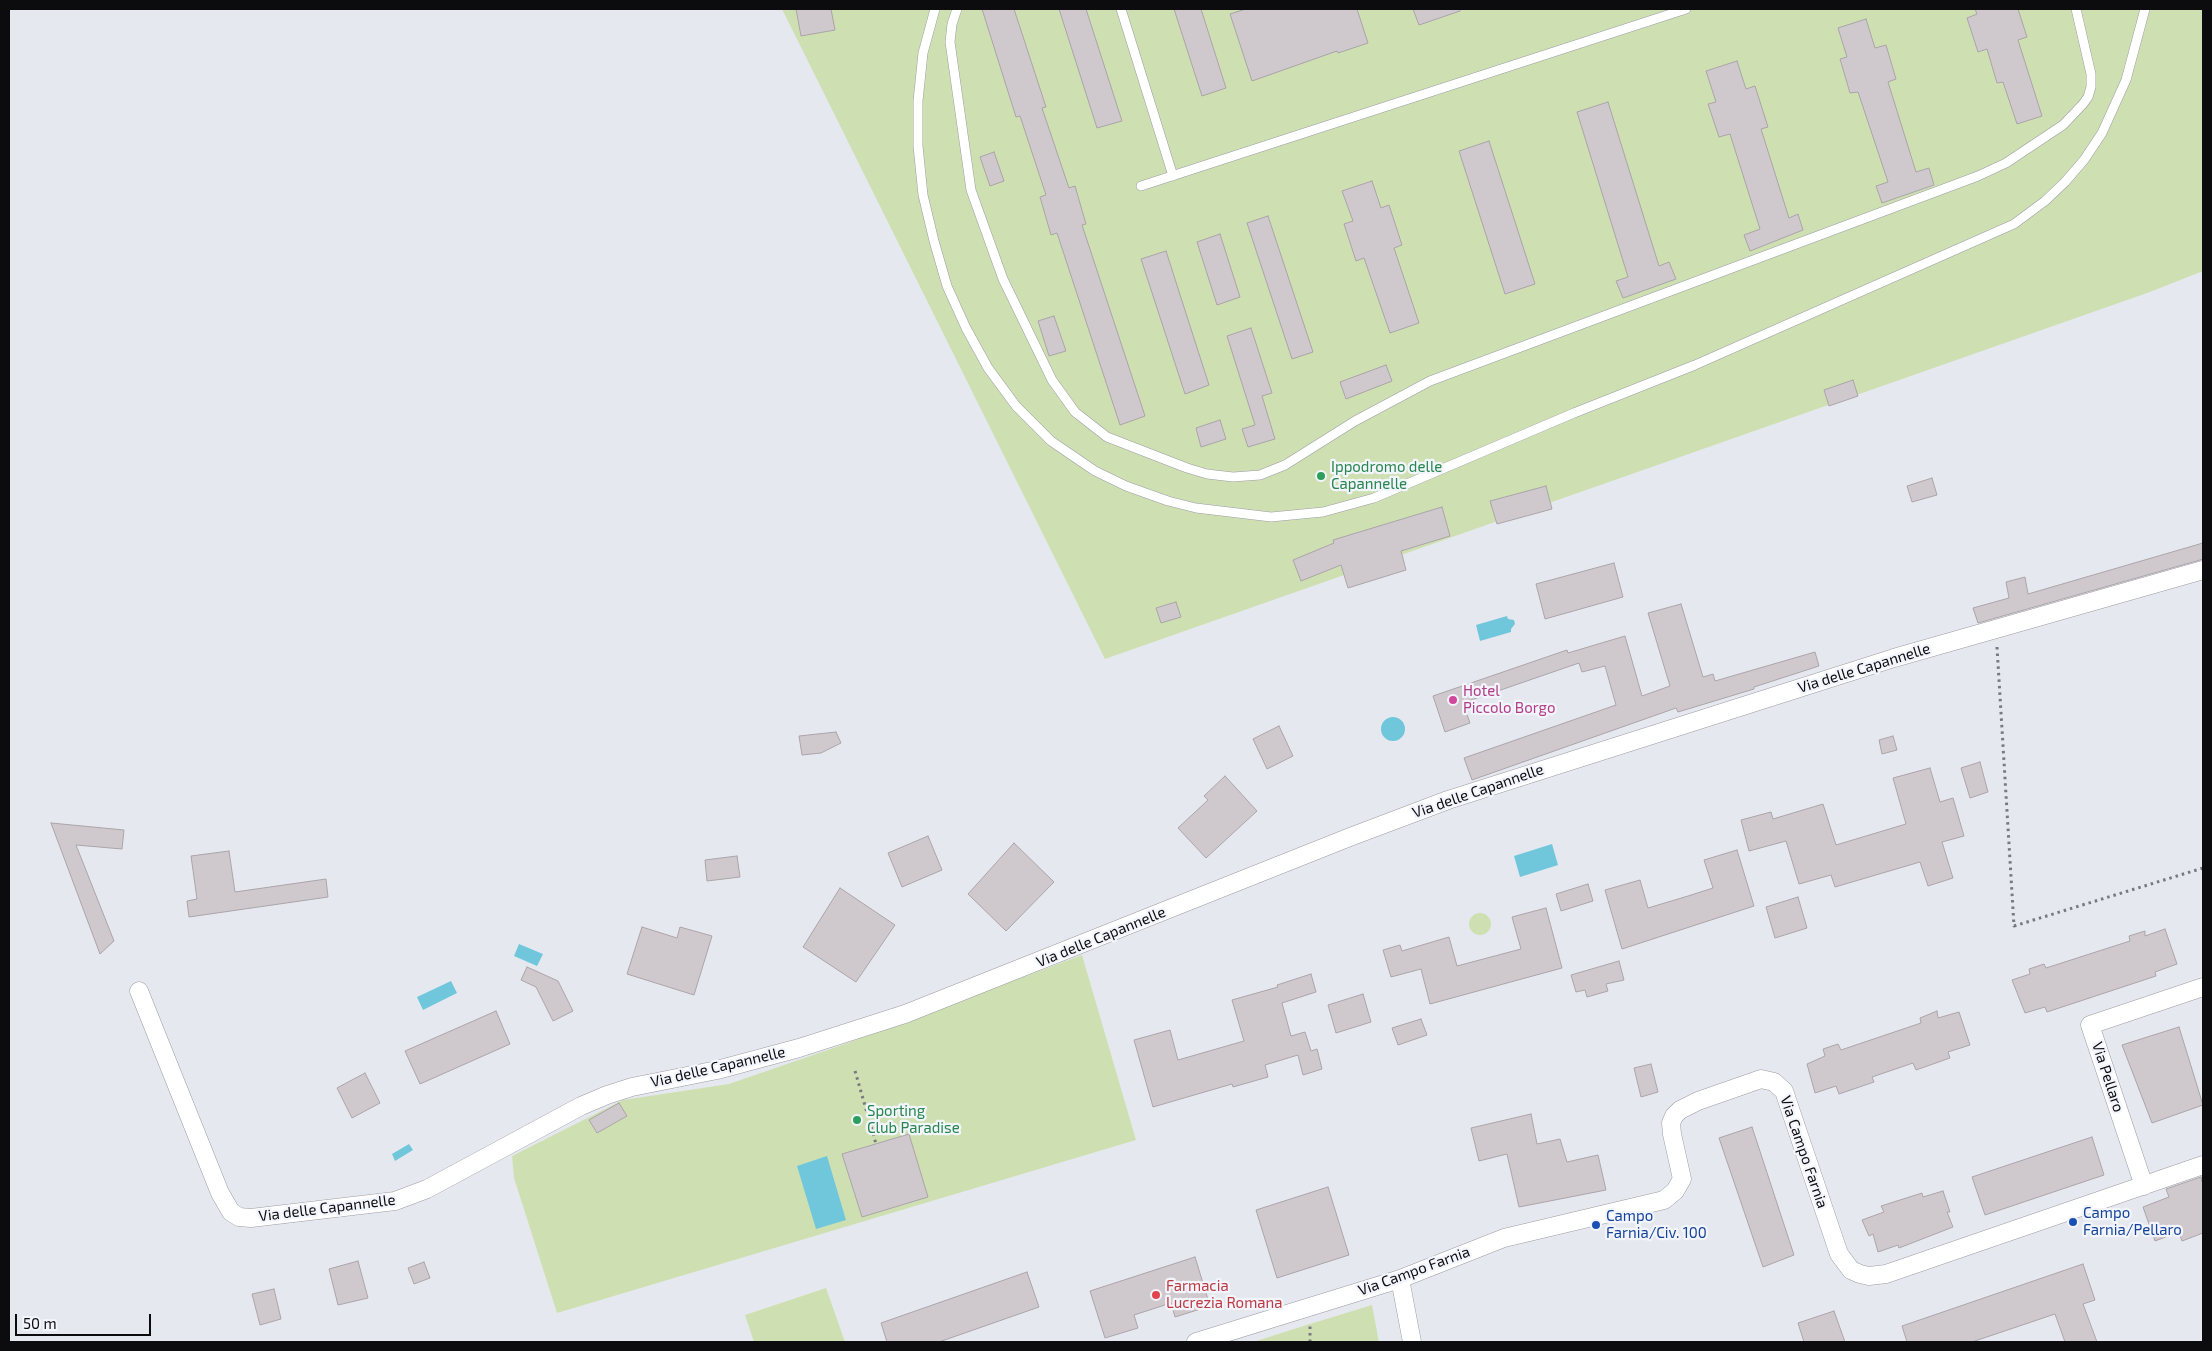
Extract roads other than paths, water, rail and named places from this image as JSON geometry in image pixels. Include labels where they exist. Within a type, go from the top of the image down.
[{"type":"street","name":"Via delle Capannelle","points":[[139,991],[222,1197],[231,1212],[240,1217],[251,1218],[395,1201],[427,1189],[581,1106],[607,1094],[632,1087],[717,1070],[799,1048],[905,1014],[1350,837],[1448,800],[1884,660],[2203,570]]},
{"type":"street","name":"Via Pellaro","points":[[2144,1186],[2090,1025],[2203,987]]},
{"type":"street","name":"Via Campo Farnia","points":[[1196,1342],[1400,1278],[1504,1238],[1664,1200],[1675,1191],[1682,1179],[1672,1134],[1671,1123],[1674,1116],[1680,1110],[1693,1103],[1762,1079],[1778,1084],[1786,1094],[1839,1254],[1851,1270],[1869,1276],[1886,1274],[2203,1165]]},
{"type":"street","points":[[1400,1278],[1412,1342]]},
{"type":"lane","points":[[935,9],[923,53],[918,101],[918,146],[923,195],[934,241],[948,286],[966,328],[988,368],[1016,406],[1041,432],[1071,457],[1095,472],[1126,486],[1196,508],[1271,517],[1323,512],[1374,498],[1574,413],[1695,365],[2014,224],[2040,206],[2065,182],[2084,160],[2102,132],[2126,80],[2146,9]]},
{"type":"lane","points":[[957,9],[950,31],[950,42],[971,190],[1003,279],[1061,394],[1086,423],[1116,442],[1207,474],[1233,477],[1260,474],[1285,465],[1361,417],[1438,377],[1978,176],[2006,163],[2062,125],[2088,98],[2091,87],[2091,74],[2076,9]]},
{"type":"lane","points":[[1121,9],[1173,176]]},
{"type":"lane","points":[[1141,186],[1686,9]]},
{"type":"water","points":[[1507,616],[1508,619],[1514,620],[1515,624],[1511,632],[1480,641],[1476,625]]},
{"type":"water","points":[[1393,717],[1398,718],[1404,724],[1404,734],[1398,740],[1393,741],[1388,740],[1382,734],[1381,729],[1382,724],[1388,718]]},
{"type":"water","points":[[1552,844],[1558,865],[1520,877],[1514,856]]},
{"type":"water","points":[[519,944],[543,954],[537,966],[514,956]]},
{"type":"water","points":[[451,981],[457,993],[423,1010],[417,997]]},
{"type":"water","points":[[409,1144],[413,1150],[395,1161],[392,1154]]},
{"type":"water","points":[[827,1156],[846,1220],[816,1229],[797,1166]]},
{"type":"place","name":"Ippodromo delle Capannelle","points":[[1321,476]]},
{"type":"place","name":"Hotel Piccolo Borgo","points":[[1453,700]]},
{"type":"place","name":"Sporting Club Paradise","points":[[857,1120]]},
{"type":"place","name":"Campo Farnia/Pellaro","points":[[2073,1222]]},
{"type":"place","name":"Campo Farnia/Civ. 100","points":[[1596,1225]]},
{"type":"place","name":"Farmacia Lucrezia Romana","points":[[1156,1295]]}]
